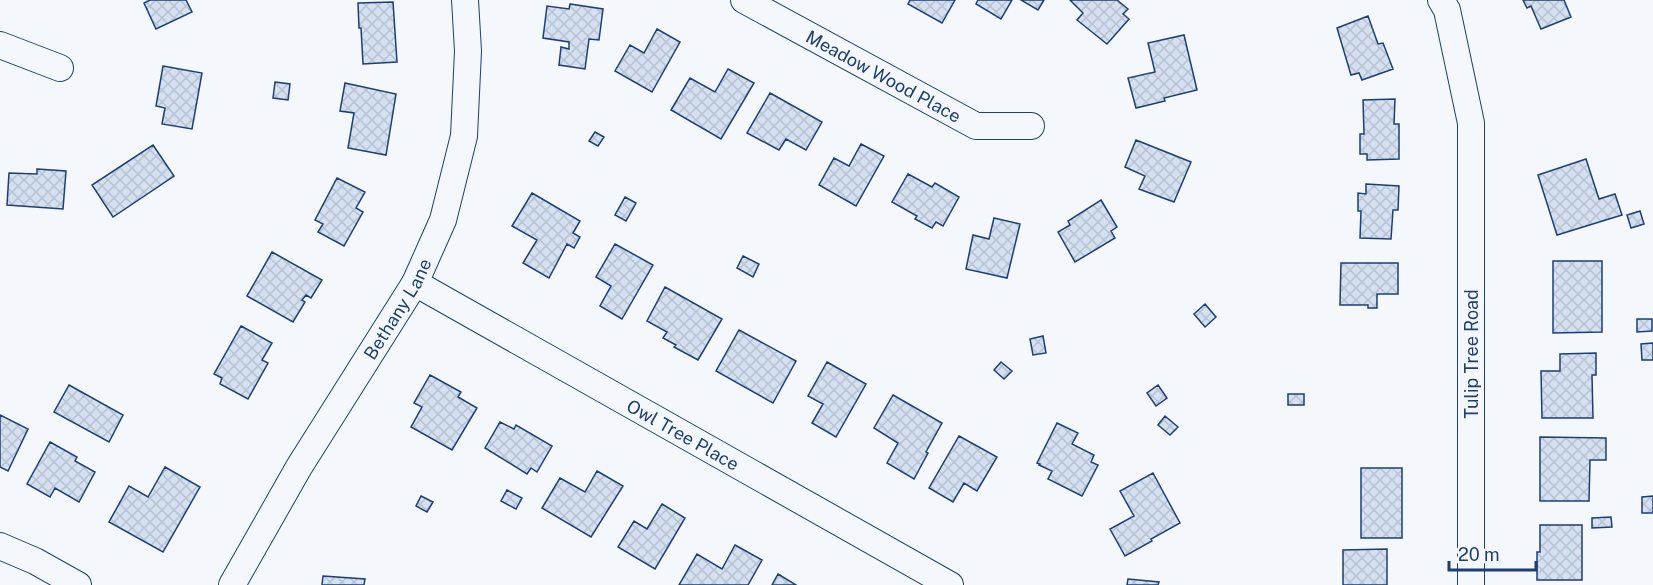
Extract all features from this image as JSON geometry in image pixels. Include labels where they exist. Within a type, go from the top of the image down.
[{"type":"street","name":"Bethany Lane","points":[[232,585],[299,467],[414,283],[443,220],[464,136],[468,51],[465,0]]},
{"type":"street","name":"Meadow Wood Place","points":[[744,0],[976,126],[1031,126]]},
{"type":"street","name":"Tulip Tree Road","points":[[1441,0],[1447,10],[1471,123],[1471,585]]},
{"type":"street","points":[[0,45],[60,68]]},
{"type":"street","name":"Owl Tree Place","points":[[414,283],[950,585]]},
{"type":"street","points":[[0,546],[35,561],[78,585]]},
{"type":"building","points":[[150,0],[186,0],[192,12],[156,29],[144,3]]},
{"type":"building","points":[[910,0],[955,0],[942,23],[908,4]]},
{"type":"building","points":[[978,0],[1012,0],[1001,19],[976,4]]},
{"type":"building","points":[[1021,0],[1044,0],[1038,10]]},
{"type":"building","points":[[1070,0],[1117,0],[1128,9],[1123,14],[1129,19],[1107,44],[1077,20],[1083,13]]},
{"type":"building","points":[[1523,0],[1564,0],[1571,17],[1541,29],[1531,6],[1527,8]]},
{"type":"building","points":[[393,2],[397,62],[363,64],[358,3]]},
{"type":"building","points":[[570,4],[603,9],[599,40],[589,39],[585,69],[559,65],[561,47],[569,49],[569,42],[543,38],[547,6],[569,9]]},
{"type":"building","points":[[1368,16],[1378,44],[1383,43],[1393,69],[1362,80],[1359,73],[1351,75],[1337,28]]},
{"type":"building","points":[[657,29],[680,42],[652,92],[615,71],[630,45],[644,53]]},
{"type":"building","points":[[1184,35],[1197,90],[1136,108],[1128,78],[1155,72],[1148,43]]},
{"type":"building","points":[[163,66],[202,73],[192,129],[162,124],[165,108],[156,106]]},
{"type":"building","points":[[728,69],[754,83],[721,139],[671,110],[690,78],[715,92]]},
{"type":"building","points":[[275,82],[290,84],[288,100],[273,98]]},
{"type":"building","points":[[345,83],[396,94],[386,155],[348,148],[354,113],[340,111]]},
{"type":"building","points":[[770,93],[822,122],[806,150],[786,139],[779,150],[747,133]]},
{"type":"building","points":[[1395,99],[1394,124],[1399,124],[1399,159],[1367,160],[1367,154],[1360,154],[1360,134],[1364,134],[1363,100]]},
{"type":"building","points":[[595,132],[604,137],[598,146],[589,141]]},
{"type":"building","points":[[1136,140],[1191,162],[1174,202],[1139,189],[1145,176],[1125,167]]},
{"type":"building","points":[[861,144],[884,156],[856,206],[819,185],[834,158],[849,166]]},
{"type":"building","points":[[153,145],[174,176],[113,217],[92,185]]},
{"type":"building","points":[[1586,159],[1599,199],[1615,194],[1622,215],[1557,235],[1538,175]]},
{"type":"building","points":[[37,169],[66,171],[63,209],[7,205],[9,173],[37,174]]},
{"type":"building","points":[[908,174],[932,187],[935,183],[959,197],[943,226],[936,222],[932,228],[915,219],[917,216],[892,202]]},
{"type":"building","points":[[337,178],[365,192],[356,208],[363,212],[344,246],[318,232],[323,224],[315,220]]},
{"type":"building","points":[[1366,184],[1399,186],[1398,210],[1393,210],[1391,239],[1360,238],[1361,211],[1358,211],[1358,193],[1366,194]]},
{"type":"building","points":[[532,193],[580,221],[573,233],[580,237],[574,248],[567,244],[549,278],[523,263],[537,240],[512,226]]},
{"type":"building","points":[[625,197],[636,203],[626,221],[615,215]]},
{"type":"building","points":[[1101,200],[1117,227],[1111,231],[1115,238],[1075,262],[1058,232],[1070,225],[1068,221]]},
{"type":"building","points":[[1640,211],[1644,224],[1631,228],[1627,215]]},
{"type":"building","points":[[994,218],[1020,224],[1007,278],[966,269],[973,235],[989,239]]},
{"type":"building","points":[[615,244],[653,265],[622,319],[600,306],[611,286],[596,277]]},
{"type":"building","points":[[272,252],[322,280],[311,298],[306,295],[302,300],[305,302],[293,322],[247,296]]},
{"type":"building","points":[[743,256],[759,264],[753,277],[737,268]]},
{"type":"building","points":[[1553,261],[1602,261],[1602,332],[1553,333]]},
{"type":"building","points":[[1341,263],[1398,263],[1398,294],[1377,294],[1377,308],[1368,308],[1368,305],[1340,305]]},
{"type":"building","points":[[665,287],[722,319],[698,360],[674,347],[676,345],[663,338],[667,332],[647,321]]},
{"type":"building","points":[[1205,304],[1216,317],[1205,327],[1194,314]]},
{"type":"building","points":[[1637,319],[1652,319],[1652,331],[1637,332]]},
{"type":"building","points":[[241,326],[272,343],[262,360],[268,363],[248,399],[220,384],[222,378],[214,374]]},
{"type":"building","points":[[739,330],[796,361],[773,403],[716,371]]},
{"type":"building","points":[[1043,336],[1046,353],[1033,355],[1030,339]]},
{"type":"building","points":[[1653,343],[1653,360],[1642,360],[1641,344]]},
{"type":"building","points":[[1596,353],[1596,375],[1592,375],[1593,418],[1542,418],[1541,371],[1560,371],[1560,354]]},
{"type":"building","points":[[827,362],[866,384],[836,437],[812,423],[823,404],[808,396]]},
{"type":"building","points":[[1001,362],[1012,371],[1004,379],[994,370]]},
{"type":"building","points":[[430,375],[461,392],[458,397],[477,408],[452,450],[411,427],[422,407],[414,403]]},
{"type":"building","points":[[69,385],[123,415],[109,442],[54,412]]},
{"type":"building","points":[[1158,385],[1167,398],[1156,406],[1147,393]]},
{"type":"building","points":[[1288,394],[1304,394],[1304,405],[1288,405]]},
{"type":"building","points":[[893,395],[942,423],[914,479],[887,463],[898,443],[874,428]]},
{"type":"building","points":[[0,415],[28,429],[8,471],[0,467]]},
{"type":"building","points":[[1165,416],[1178,427],[1170,435],[1158,425]]},
{"type":"building","points":[[500,422],[514,429],[516,425],[552,446],[537,472],[531,468],[527,474],[485,448]]},
{"type":"building","points":[[1057,423],[1078,433],[1072,444],[1094,455],[1091,462],[1098,465],[1082,496],[1048,479],[1052,471],[1037,463]]},
{"type":"building","points":[[959,436],[997,457],[977,491],[964,483],[953,502],[929,488]]},
{"type":"building","points":[[1540,437],[1606,438],[1606,460],[1590,460],[1589,501],[1540,501]]},
{"type":"building","points":[[50,442],[77,457],[75,461],[95,472],[79,502],[55,488],[50,497],[27,484]]},
{"type":"building","points":[[165,467],[200,487],[163,552],[109,522],[129,486],[148,497]]},
{"type":"building","points":[[1361,468],[1402,468],[1402,538],[1361,538]]},
{"type":"building","points":[[597,471],[623,486],[591,537],[542,508],[560,478],[585,492]]},
{"type":"building","points":[[1153,473],[1180,523],[1125,556],[1110,529],[1134,516],[1120,491]]},
{"type":"building","points":[[507,490],[522,498],[516,509],[501,501]]},
{"type":"building","points":[[421,496],[433,502],[427,512],[416,506]]},
{"type":"building","points":[[1653,496],[1653,513],[1642,513],[1642,497]]},
{"type":"building","points":[[662,504],[685,518],[655,569],[618,547],[634,521],[647,529]]},
{"type":"building","points":[[1611,517],[1612,527],[1592,528],[1592,518]]},
{"type":"building","points":[[1540,525],[1582,525],[1582,580],[1537,580]]},
{"type":"building","points":[[735,545],[762,560],[748,585],[679,585],[697,554],[722,569]]},
{"type":"building","points":[[1387,549],[1387,585],[1343,585],[1343,550]]},
{"type":"building","points":[[778,574],[796,585],[772,585]]},
{"type":"building","points":[[323,576],[365,579],[364,585],[322,585]]},
{"type":"building","points":[[1128,579],[1159,582],[1158,585],[1127,585]]}]
